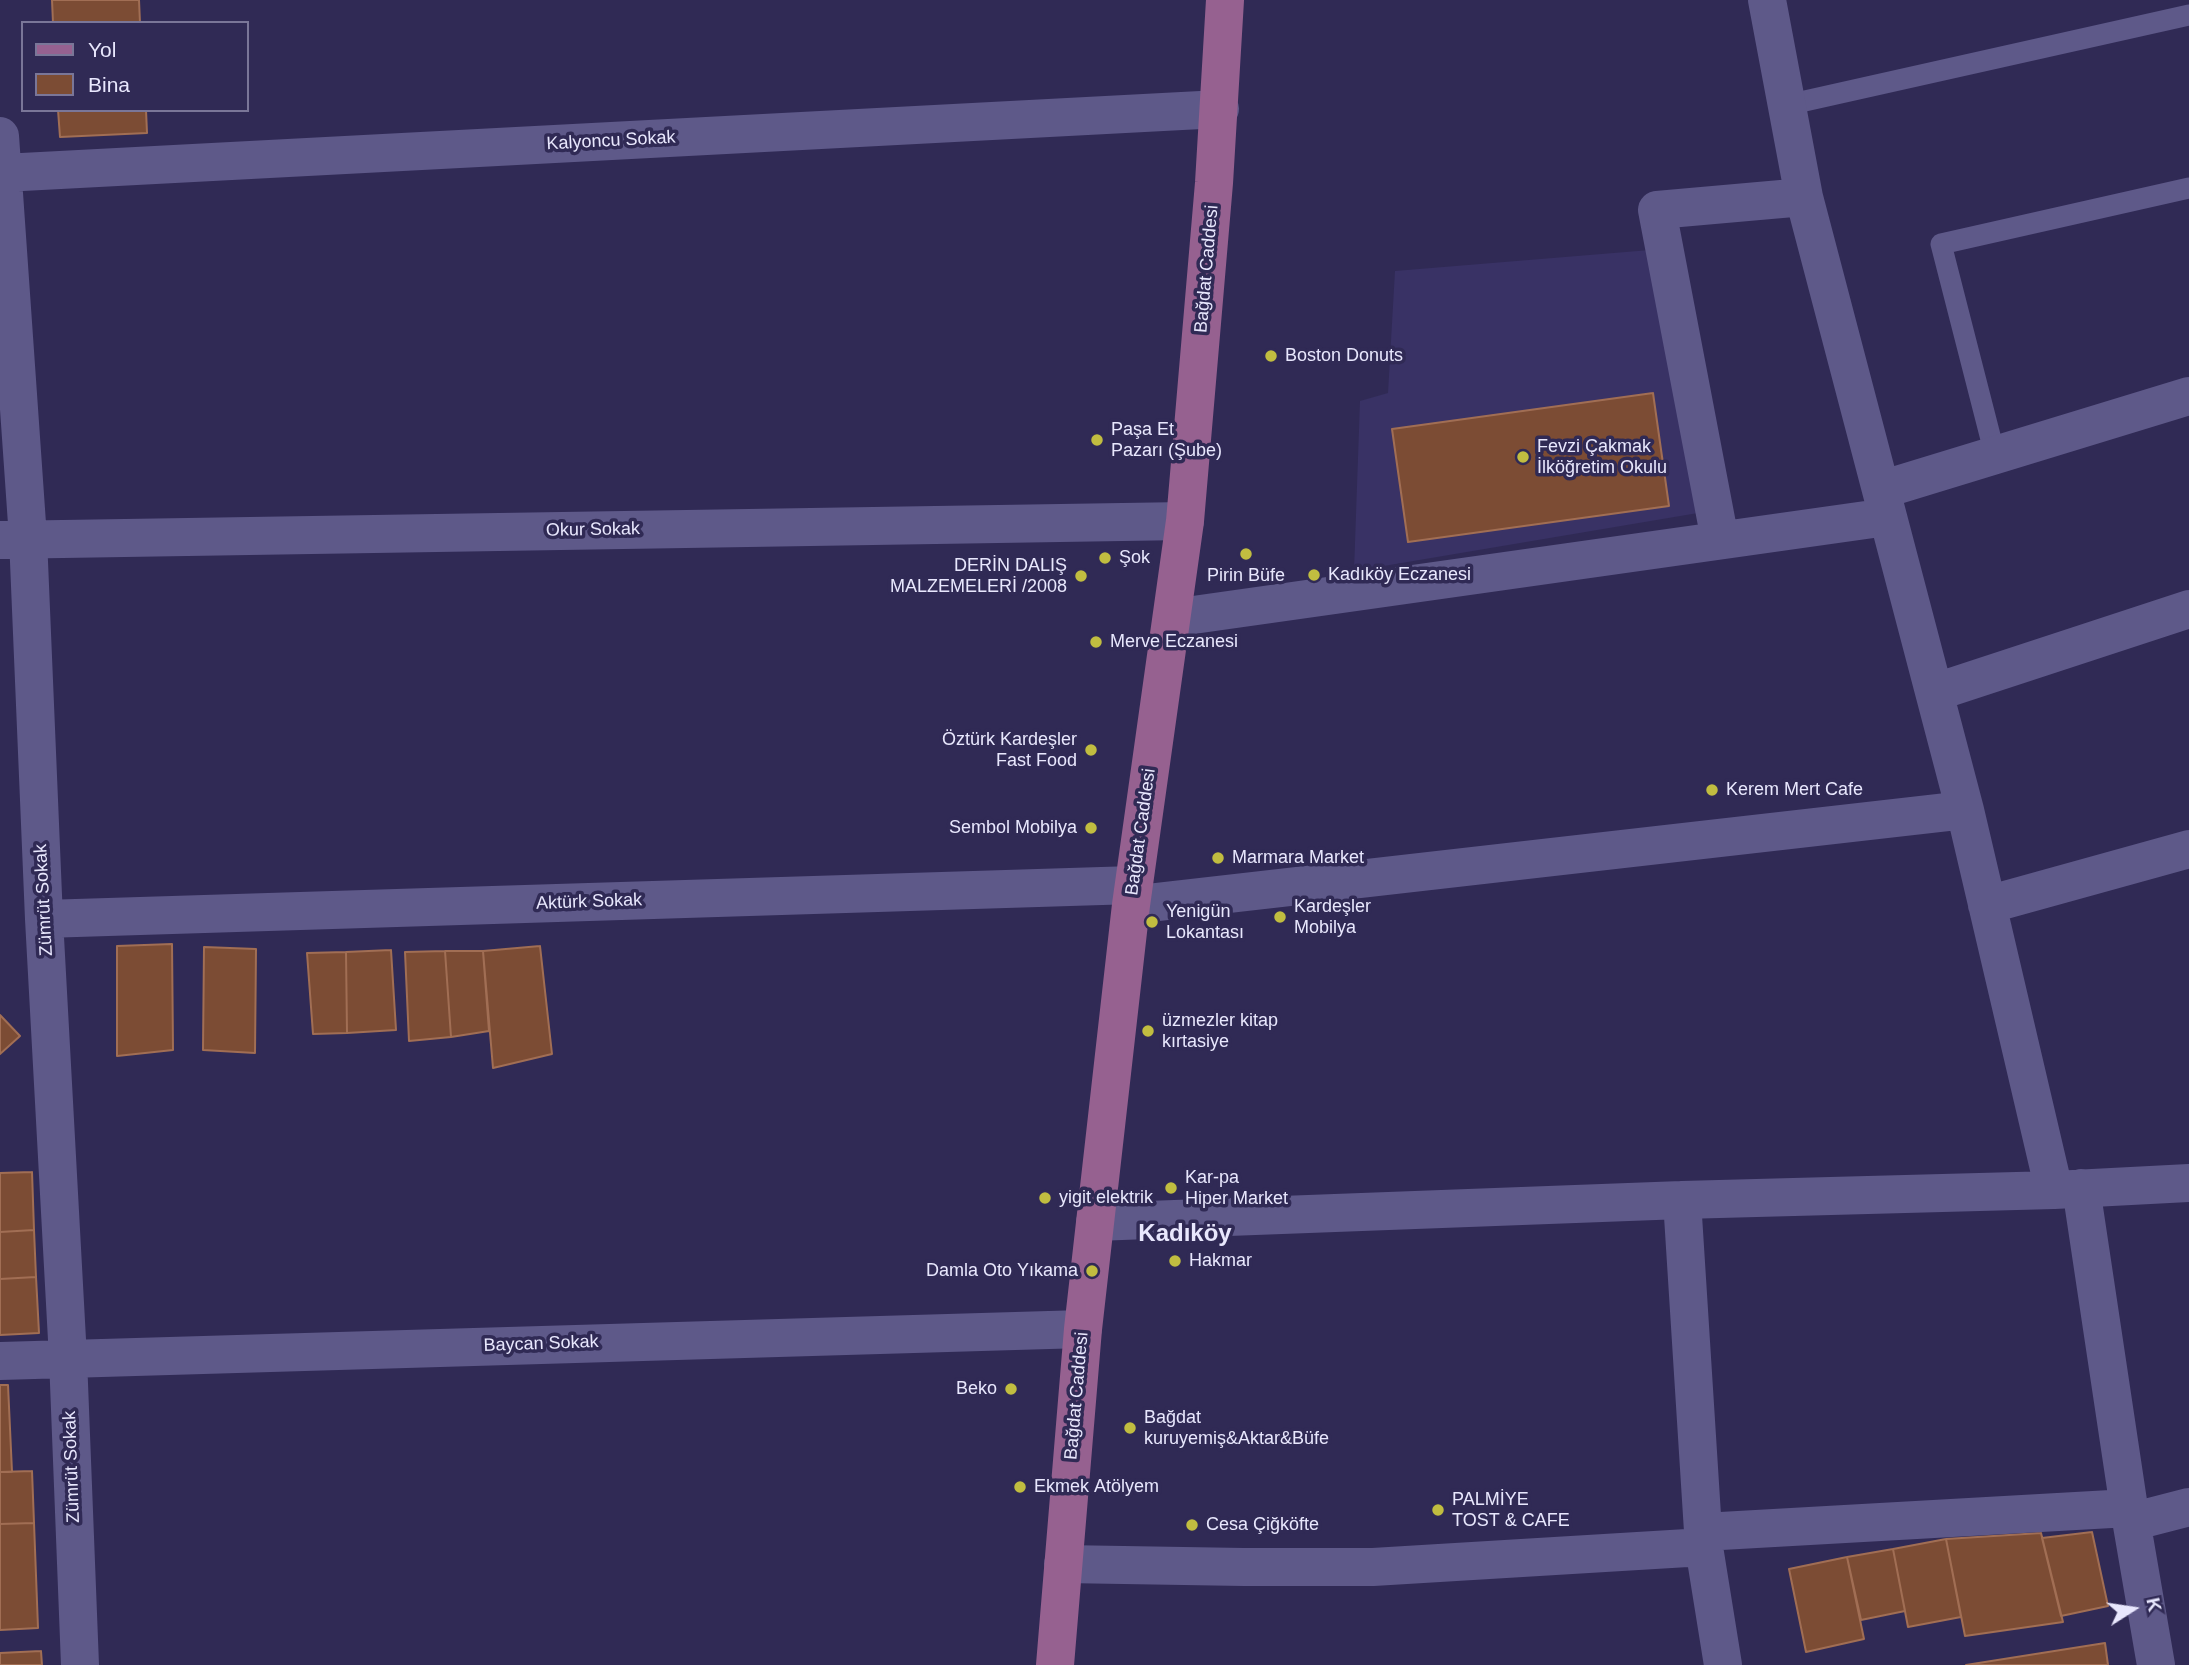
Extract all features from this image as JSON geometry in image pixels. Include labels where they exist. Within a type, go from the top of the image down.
[{"type":"main road","name":"Bağdat Caddesi","points":[[1055,1665],[1083,1329],[1132,895],[1185,521],[1220,108],[1225,0]]},
{"type":"street","points":[[1767,0],[1804,197],[1936,692],[1987,905],[2068,1189],[2156,1665]]},
{"type":"street","name":"Kalyoncu Sokak","points":[[1,154],[1220,108]]},
{"type":"street","name":"Zümrüt Sokak","points":[[1,154],[14,539],[44,919],[68,1358],[80,1665]]},
{"type":"street","points":[[1720,540],[1657,210],[1804,197]]},
{"type":"street","points":[[1172,618],[1720,540],[1884,503],[1995,455],[2189,396]]},
{"type":"street","name":"Okur Sokak","points":[[14,539],[1185,521]]},
{"type":"street","points":[[1936,692],[2189,609]]},
{"type":"street","name":"Aktürk Sokak","points":[[44,919],[1132,895],[1965,810]]},
{"type":"street","points":[[1987,905],[2189,849]]},
{"type":"street","points":[[1096,1222],[2189,1183]]},
{"type":"street","points":[[1682,1200],[1703,1539],[1723,1665]]},
{"type":"street","name":"Baycan Sokak","points":[[0,1361],[1083,1329]]},
{"type":"street","points":[[1063,1564],[1373,1567],[1703,1539],[2130,1515],[2189,1507]]},
{"type":"lane","points":[[1787,105],[2189,15]]},
{"type":"lane","points":[[1995,455],[1941,244],[2189,188]]},
{"type":"shaded area","name":"Fevzi Çakmak İlköğretim Okulu","points":[[1650,250],[1698,513],[1354,571],[1360,401],[1388,393],[1395,271]]},
{"type":"building","points":[[52,0],[139,0],[140,21],[53,21]]},
{"type":"building","points":[[58,112],[146,112],[147,133],[60,137]]},
{"type":"building","points":[[1653,393],[1669,506],[1408,542],[1392,429]]},
{"type":"building","points":[[172,944],[173,1050],[117,1056],[117,946]]},
{"type":"building","points":[[540,946],[552,1054],[493,1068],[483,951]]},
{"type":"building","points":[[204,947],[256,949],[255,1053],[203,1050]]},
{"type":"building","points":[[391,950],[396,1030],[347,1033],[346,952]]},
{"type":"building","points":[[445,951],[483,951],[489,1031],[451,1037]]},
{"type":"building","points":[[445,951],[451,1037],[409,1041],[405,952]]},
{"type":"building","points":[[346,952],[347,1033],[313,1034],[307,953]]},
{"type":"building","points":[[0,1015],[20,1036],[0,1054]]},
{"type":"building","points":[[32,1172],[34,1230],[0,1232],[0,1173]]},
{"type":"building","points":[[34,1230],[36,1277],[0,1279],[0,1232]]},
{"type":"building","points":[[36,1277],[39,1333],[0,1335],[0,1279]]},
{"type":"building","points":[[0,1385],[8,1385],[12,1472],[0,1472]]},
{"type":"building","points":[[32,1471],[34,1523],[0,1524],[0,1472]]},
{"type":"building","points":[[34,1523],[38,1628],[0,1630],[0,1524]]},
{"type":"building","points":[[2092,1532],[2108,1606],[2061,1616],[2042,1538]]},
{"type":"building","points":[[2041,1533],[2063,1622],[1965,1636],[1946,1539]]},
{"type":"building","points":[[1946,1539],[1961,1617],[1908,1627],[1893,1549]]},
{"type":"building","points":[[1893,1549],[1905,1611],[1861,1620],[1847,1557]]},
{"type":"building","points":[[1847,1557],[1864,1639],[1806,1652],[1789,1569]]},
{"type":"building","points":[[2105,1643],[2108,1665],[1966,1665]]},
{"type":"building","points":[[41,1651],[42,1665],[0,1665],[0,1653]]},
{"type":"place","name":"Boston Donuts","points":[[1271,356]]},
{"type":"place","name":"Paşa Et Pazarı (Şube)","points":[[1097,440]]},
{"type":"place","name":"Fevzi Çakmak İlköğretim Okulu","points":[[1523,457]]},
{"type":"place","name":"Pirin Büfe","points":[[1246,554]]},
{"type":"place","name":"Şok","points":[[1105,558]]},
{"type":"place","name":"Kadıköy Eczanesi","points":[[1314,575]]},
{"type":"place","name":"DERİN DALIŞ MALZEMELERİ /2008","points":[[1081,576]]},
{"type":"place","name":"Merve Eczanesi","points":[[1096,642]]},
{"type":"place","name":"Öztürk Kardeşler Fast Food","points":[[1091,750]]},
{"type":"place","name":"Kerem Mert Cafe","points":[[1712,790]]},
{"type":"place","name":"Sembol Mobilya","points":[[1091,828]]},
{"type":"place","name":"Marmara Market","points":[[1218,858]]},
{"type":"place","name":"Kardeşler Mobilya","points":[[1280,917]]},
{"type":"place","name":"Yenigün Lokantası","points":[[1152,922]]},
{"type":"place","name":"üzmezler kitap kırtasiye","points":[[1148,1031]]},
{"type":"place","name":"Kar-pa Hiper Market","points":[[1171,1188]]},
{"type":"place","name":"yigit elektrik","points":[[1045,1198]]},
{"type":"place","name":"Hakmar","points":[[1175,1261]]},
{"type":"place","name":"Damla Oto Yıkama","points":[[1092,1271]]},
{"type":"place","name":"Beko","points":[[1011,1389]]},
{"type":"place","name":"Bağdat kuruyemiş&Aktar&Büfe","points":[[1130,1428]]},
{"type":"place","name":"Ekmek Atölyem","points":[[1020,1487]]},
{"type":"place","name":"PALMİYE TOST & CAFE","points":[[1438,1510]]},
{"type":"place","name":"Cesa Çiğköfte","points":[[1192,1525]]},
{"type":"district","name":"Kadıköy","points":[[1185,1234]]}]
